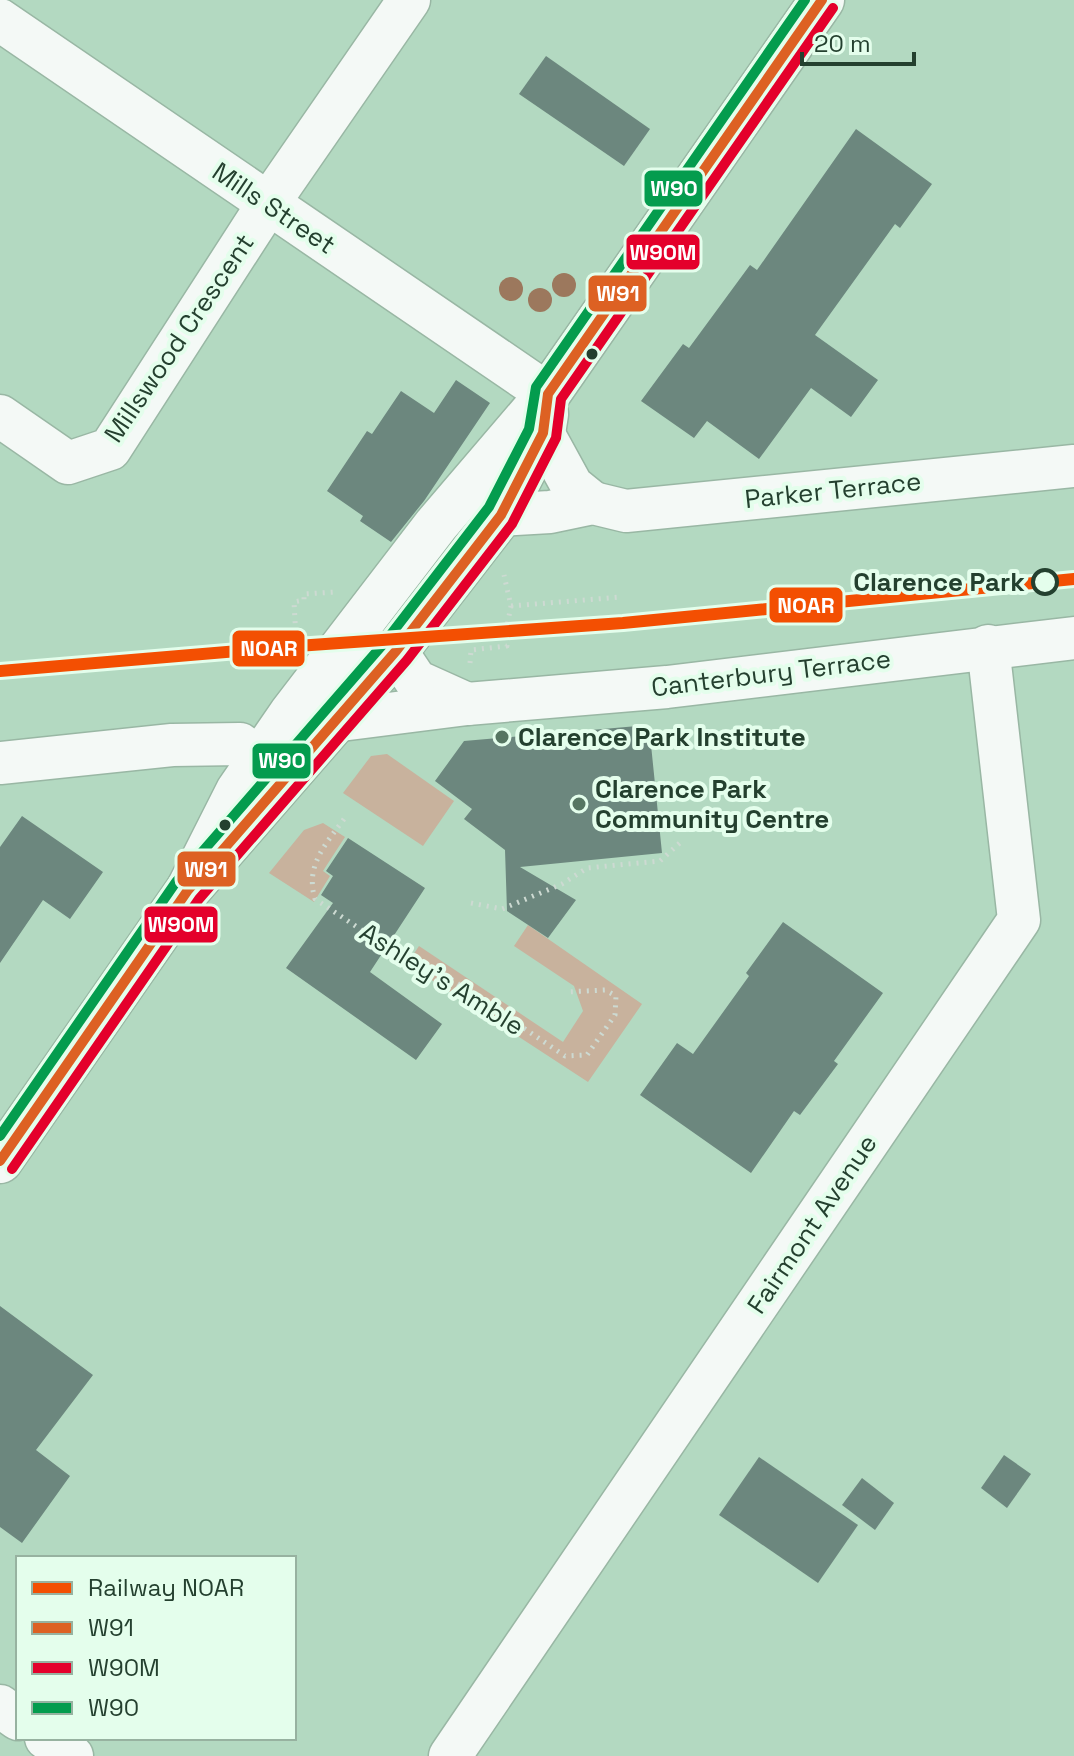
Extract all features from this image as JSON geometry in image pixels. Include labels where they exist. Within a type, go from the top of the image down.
[{"type":"street","points":[[268,204],[409,0]]},
{"type":"street","points":[[0,1161],[188,890],[396,651],[501,515],[546,414],[822,0]]},
{"type":"street","name":"Mills Street","points":[[0,20],[268,204],[546,414]]},
{"type":"street","name":"Millswood Crescent","points":[[0,416],[68,463],[110,449],[268,204]]},
{"type":"street","points":[[546,414],[572,486],[593,503]]},
{"type":"street","points":[[188,890],[249,775],[436,525],[546,414]]},
{"type":"street","name":"Parker Terrace","points":[[501,515],[550,512],[593,503],[626,511],[1074,466]]},
{"type":"street","name":"Canterbury Terrace","points":[[333,721],[467,704],[667,687],[1074,638]]},
{"type":"street","name":"Fairmont Avenue","points":[[450,1756],[1019,920],[988,646]]},
{"type":"street","name":"Canterbury Terrace","points":[[396,651],[416,681],[467,704]]},
{"type":"street","points":[[0,763],[172,745],[249,775]]},
{"type":"street","points":[[49,1740],[72,1756]]},
{"type":"path","points":[[467,704],[471,650],[507,646],[506,631],[511,606],[505,577]]},
{"type":"path","points":[[511,606],[621,597]]},
{"type":"path","name":"Ashley’s Amble","points":[[344,819],[313,866],[310,884],[315,899],[405,959],[436,969],[565,1056],[587,1055],[615,1015],[616,996],[605,990],[566,992]]},
{"type":"path","points":[[471,903],[502,909],[562,884],[587,868],[660,861],[683,840]]},
{"type":"shaded area","points":[[387,754],[454,801],[423,846],[343,793],[371,756]]},
{"type":"shaded area","points":[[323,823],[345,837],[323,871],[330,876],[314,902],[269,873],[304,830]]},
{"type":"shaded area","points":[[528,925],[642,1004],[588,1082],[407,964],[419,946],[563,1042],[583,1011],[574,986],[514,946]]},
{"type":"building","points":[[546,56],[650,129],[624,166],[519,94]]},
{"type":"building","points":[[856,129],[932,184],[900,228],[895,224],[815,335],[878,380],[851,417],[811,388],[759,459],[707,421],[694,438],[641,401],[683,344],[689,348],[750,265],[757,270]]},
{"type":"building","points":[[456,380],[490,403],[424,501],[391,542],[360,521],[363,516],[327,491],[367,431],[372,434],[401,391],[434,413]]},
{"type":"building","points":[[649,725],[662,853],[520,867],[576,900],[548,938],[507,911],[505,850],[464,819],[472,809],[435,781],[464,741]]},
{"type":"building","points":[[22,816],[103,872],[70,919],[43,900],[0,963],[0,847]]},
{"type":"building","points":[[348,838],[425,888],[370,972],[442,1024],[416,1060],[286,968],[333,903],[321,895],[333,876],[326,871]]},
{"type":"building","points":[[783,922],[883,993],[834,1061],[838,1064],[800,1115],[794,1111],[751,1173],[640,1095],[677,1043],[693,1054]]},
{"type":"building","points":[[0,1306],[93,1375],[36,1450],[70,1476],[22,1543],[0,1527]]},
{"type":"building","points":[[1004,1455],[1031,1474],[1007,1508],[981,1488]]},
{"type":"building","points":[[759,1457],[858,1525],[818,1583],[719,1515]]},
{"type":"building","points":[[862,1478],[894,1503],[875,1530],[842,1505]]},
{"type":"rail line","name":"NOAR","points":[[0,671],[623,623],[1074,579]]},
{"type":"transit line","name":"W90","points":[[0,1136],[176,882],[385,642],[489,507],[529,429],[536,387],[805,0]]},
{"type":"transit line","name":"W91","points":[[0,1161],[188,890],[396,651],[501,515],[543,433],[548,394],[822,0]]},
{"type":"transit line","name":"W90M","points":[[12,1169],[199,899],[407,660],[512,524],[556,438],[561,399],[833,8]]},
{"type":"place","name":"Clarence Park","points":[[1045,582]]},
{"type":"place","name":"Clarence Park Institute","points":[[502,737]]},
{"type":"place","name":"Clarence Park Community Centre","points":[[579,804]]}]
